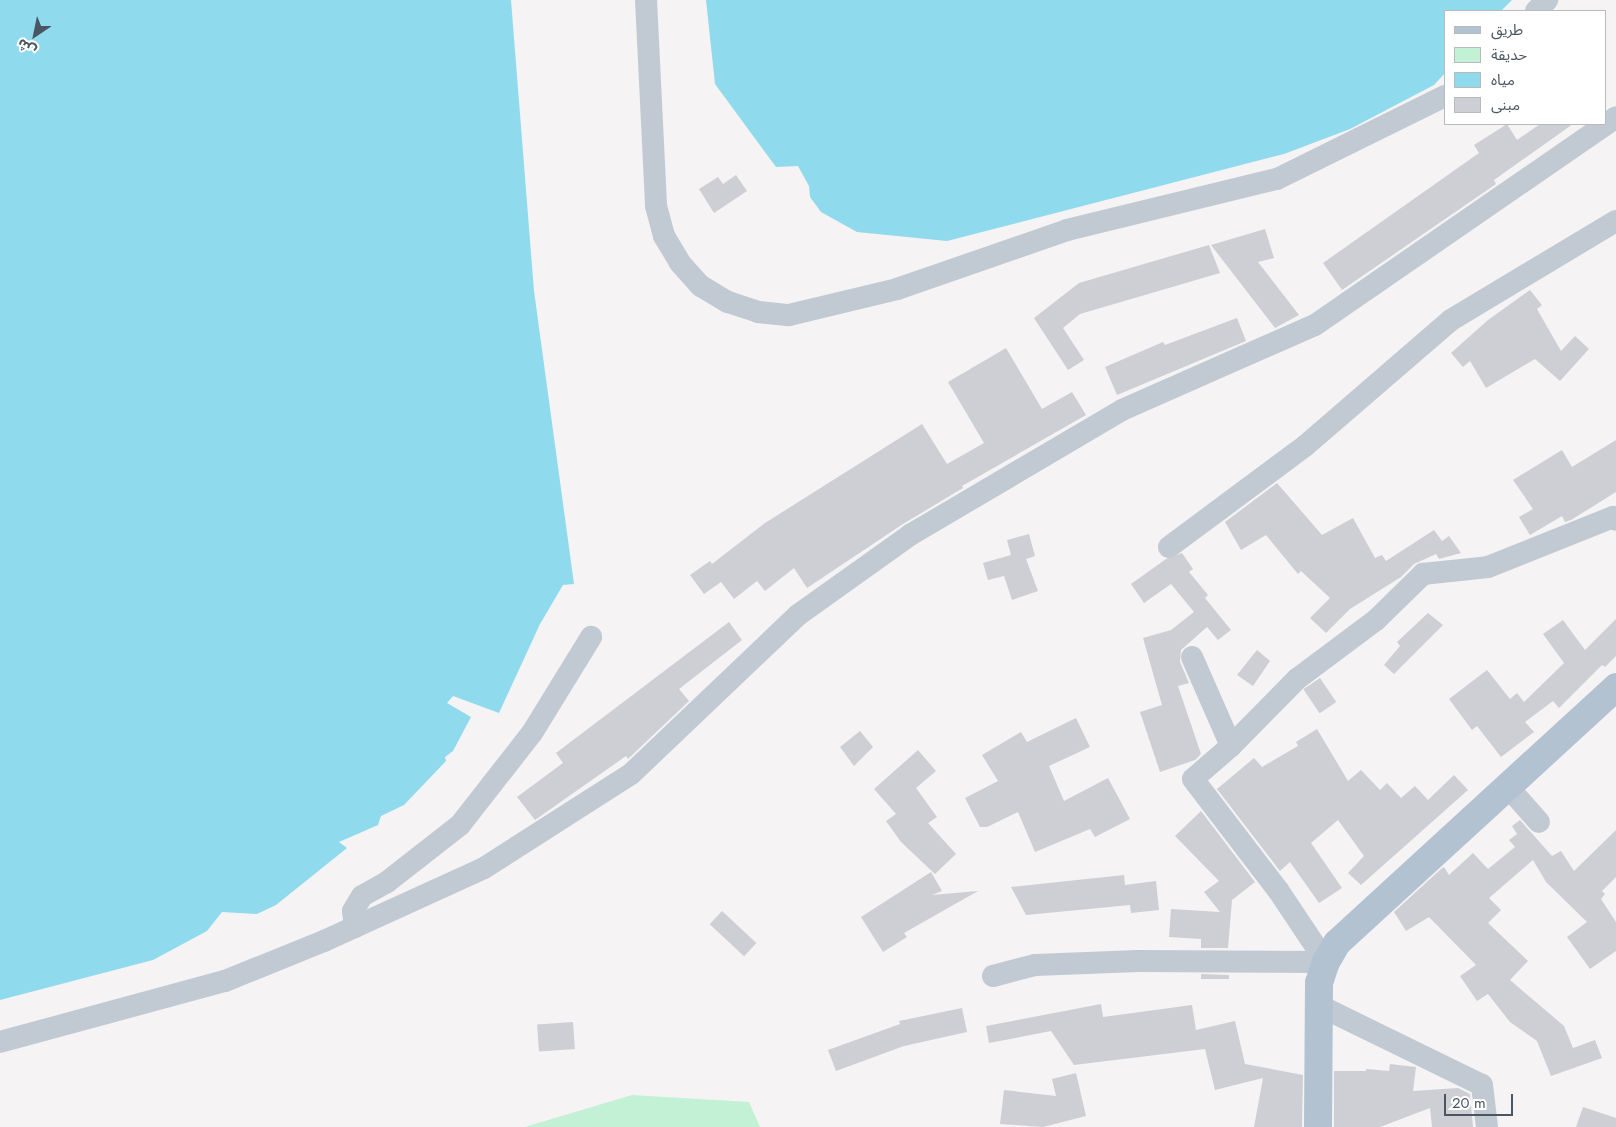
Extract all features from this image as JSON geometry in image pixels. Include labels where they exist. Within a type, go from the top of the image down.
[{"type":"main road","points":[[1318,1127],[1319,983],[1326,962],[1351,927],[1616,687]]},
{"type":"street","points":[[646,0],[656,206],[664,236],[680,263],[701,286],[728,302],[758,312],[789,315],[897,289],[1067,230],[1277,179],[1444,96]]},
{"type":"street","points":[[1537,10],[1547,0]]},
{"type":"street","points":[[0,1042],[225,981],[355,928],[484,868],[632,774],[798,614],[910,535],[1122,410],[1315,325],[1604,125]]},
{"type":"street","points":[[1169,547],[1305,446],[1451,320],[1616,221]]},
{"type":"street","points":[[1326,962],[1278,890],[1194,779],[1231,746],[1297,679],[1376,620],[1422,574],[1488,567],[1615,517]]},
{"type":"street","points":[[355,928],[353,911],[362,896],[387,882],[460,825],[532,734],[591,637]]},
{"type":"street","points":[[1192,657],[1231,746]]},
{"type":"street","points":[[1506,786],[1539,822]]},
{"type":"street","points":[[993,976],[1035,965],[1138,961],[1326,962]]},
{"type":"street","points":[[1318,1005],[1482,1085],[1487,1127]]},
{"type":"green space","points":[[632,1095],[749,1102],[760,1127],[525,1127]]},
{"type":"water","points":[[0,0],[511,0],[534,291],[574,584],[563,585],[540,624],[499,713],[453,696],[447,703],[471,717],[453,751],[445,757],[446,761],[404,805],[381,816],[378,825],[339,842],[347,848],[276,905],[257,914],[222,912],[207,931],[153,960],[0,1000]]},
{"type":"water","points":[[706,0],[1512,0],[1502,10],[1444,10],[1444,74],[1434,85],[1350,129],[1284,154],[947,241],[857,232],[821,212],[810,197],[809,186],[798,166],[776,167],[715,84]]},
{"type":"building","points":[[1505,125],[1508,125],[1517,140],[1539,125],[1572,125],[1494,180],[1496,184],[1342,290],[1323,263],[1479,153],[1474,145]]},
{"type":"building","points":[[736,175],[747,191],[714,213],[699,189],[718,177],[723,184]]},
{"type":"building","points":[[1265,229],[1274,258],[1258,262],[1299,315],[1275,328],[1211,245]]},
{"type":"building","points":[[1209,245],[1220,273],[1080,314],[1063,328],[1084,360],[1068,370],[1034,318],[1079,283]]},
{"type":"building","points":[[1530,290],[1542,305],[1537,309],[1561,351],[1575,336],[1589,349],[1560,381],[1535,359],[1486,388],[1470,361],[1463,367],[1451,353],[1488,320]]},
{"type":"building","points":[[1237,318],[1246,341],[1117,395],[1105,367],[1163,342],[1165,345]]},
{"type":"building","points":[[1006,348],[1042,409],[1072,392],[1086,415],[962,486],[963,488],[903,524],[807,588],[794,568],[765,591],[757,581],[734,599],[721,582],[704,594],[690,575],[710,561],[712,564],[765,523],[922,424],[947,464],[984,443],[948,382]]},
{"type":"building","points":[[1616,440],[1616,492],[1571,520],[1565,522],[1562,516],[1530,535],[1519,517],[1533,509],[1513,480],[1562,450],[1572,467]]},
{"type":"building","points":[[1277,483],[1322,535],[1353,518],[1375,558],[1382,555],[1386,561],[1434,530],[1442,541],[1449,536],[1461,553],[1439,559],[1436,554],[1414,564],[1401,577],[1350,609],[1326,633],[1310,618],[1330,598],[1301,571],[1298,574],[1266,535],[1241,550],[1225,522]]},
{"type":"building","points":[[1029,534],[1035,556],[1026,559],[1038,591],[1012,600],[1004,576],[988,580],[983,563],[1011,555],[1007,540]]},
{"type":"building","points":[[1182,553],[1193,569],[1189,572],[1208,595],[1205,598],[1231,630],[1218,640],[1207,627],[1181,650],[1180,662],[1189,683],[1178,686],[1201,754],[1195,760],[1160,772],[1140,712],[1162,705],[1143,638],[1171,630],[1194,612],[1171,584],[1144,603],[1131,584],[1166,559]]},
{"type":"building","points":[[1428,613],[1443,625],[1394,674],[1384,665],[1400,646],[1397,642]]},
{"type":"building","points":[[1616,619],[1616,656],[1605,667],[1602,665],[1559,708],[1553,701],[1525,722],[1534,732],[1501,757],[1477,726],[1472,730],[1449,699],[1487,670],[1510,699],[1517,693],[1524,702],[1564,663],[1543,634],[1563,620],[1585,650]]},
{"type":"building","points":[[729,622],[742,640],[679,689],[689,701],[628,759],[626,756],[535,820],[517,797],[563,763],[556,753]]},
{"type":"building","points":[[1257,650],[1270,661],[1253,686],[1237,675]]},
{"type":"building","points":[[1320,678],[1336,702],[1320,713],[1303,689]]},
{"type":"building","points":[[1076,718],[1090,747],[1049,766],[1064,801],[1108,778],[1130,819],[1095,837],[1090,829],[1035,852],[1018,812],[987,827],[980,827],[965,798],[998,781],[982,755],[1021,732],[1027,742]]},
{"type":"building","points":[[1317,729],[1348,781],[1361,770],[1380,790],[1387,783],[1401,798],[1415,786],[1428,800],[1454,775],[1468,790],[1361,885],[1348,873],[1364,856],[1338,820],[1311,843],[1342,888],[1319,903],[1290,862],[1280,871],[1217,789],[1254,758],[1262,767],[1298,746],[1296,742]]},
{"type":"building","points":[[860,731],[873,747],[854,766],[840,747]]},
{"type":"building","points":[[918,750],[936,771],[916,788],[937,817],[928,823],[956,854],[935,874],[901,842],[886,821],[896,814],[874,789]]},
{"type":"building","points":[[1201,811],[1255,882],[1232,900],[1228,948],[1201,948],[1201,939],[1169,937],[1171,909],[1220,912],[1204,892],[1219,881],[1175,836]]},
{"type":"building","points":[[1520,820],[1552,856],[1561,851],[1574,871],[1616,830],[1616,877],[1602,891],[1605,894],[1601,899],[1616,922],[1616,951],[1590,969],[1567,937],[1587,922],[1546,882],[1533,860],[1489,898],[1501,910],[1488,923],[1528,961],[1510,980],[1564,1026],[1573,1048],[1595,1040],[1602,1058],[1551,1076],[1537,1041],[1510,1022],[1488,994],[1477,1001],[1460,976],[1476,965],[1429,917],[1406,931],[1394,912],[1441,869],[1444,867],[1449,875],[1473,853],[1488,869],[1515,847],[1509,840],[1517,834],[1512,826]]},
{"type":"building","points":[[931,872],[942,891],[932,895],[978,891],[904,933],[907,937],[883,952],[861,917]]},
{"type":"building","points":[[1124,875],[1125,885],[1156,881],[1159,910],[1131,913],[1130,905],[1026,915],[1011,887]]},
{"type":"building","points":[[722,911],[756,943],[744,956],[710,924]]},
{"type":"building","points":[[1201,974],[1229,975],[1229,979],[1201,979]]},
{"type":"building","points":[[1101,1004],[1103,1017],[1192,1005],[1196,1030],[1235,1021],[1245,1064],[1303,1075],[1302,1127],[1254,1127],[1263,1078],[1215,1090],[1205,1049],[1074,1065],[1051,1031],[989,1043],[986,1026]]},
{"type":"building","points":[[962,1008],[967,1032],[904,1046],[836,1071],[828,1050],[900,1024],[899,1021]]},
{"type":"building","points":[[573,1022],[575,1049],[539,1051],[537,1025]]},
{"type":"building","points":[[1390,1064],[1416,1067],[1413,1091],[1458,1088],[1470,1094],[1473,1127],[1432,1127],[1430,1108],[1380,1127],[1334,1127],[1334,1071],[1366,1071],[1366,1069],[1389,1071]]},
{"type":"building","points":[[1076,1073],[1086,1116],[1043,1127],[1000,1124],[1004,1090],[1056,1096],[1052,1079]]},
{"type":"building","points":[[1583,1107],[1616,1118],[1616,1127],[1576,1127]]}]
